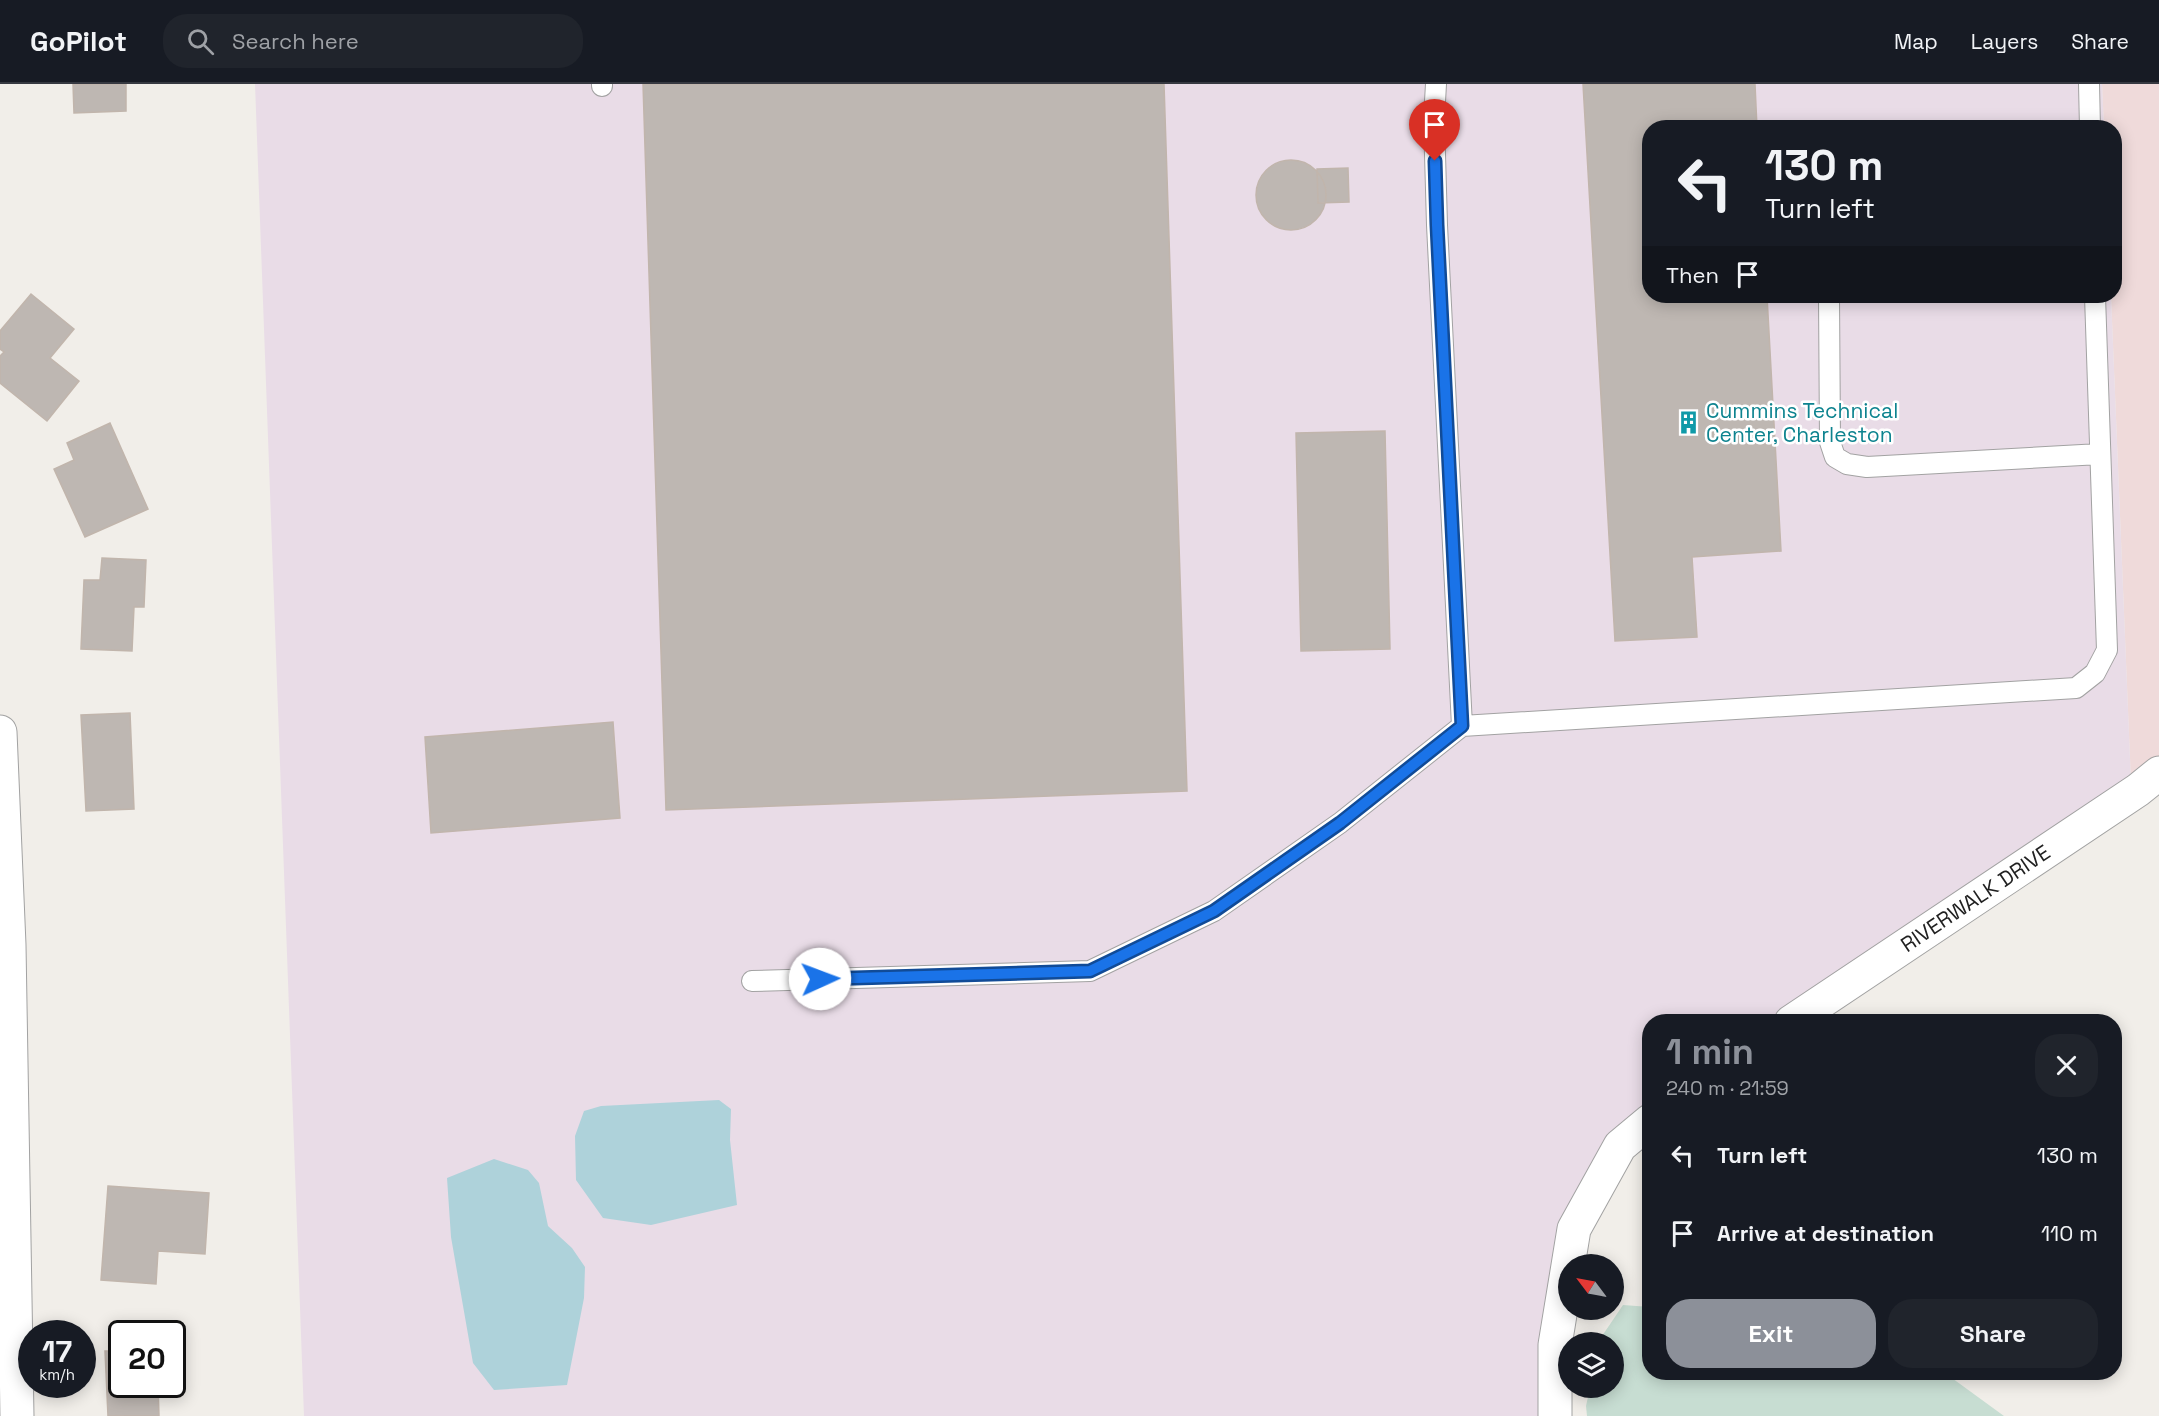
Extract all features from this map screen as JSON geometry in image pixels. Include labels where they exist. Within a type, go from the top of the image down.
[{"type":"street","points":[[0,732],[17,1416]]},
{"type":"street","name":"RIVERWALK DRIVE","points":[[1803,1014],[2138,790],[2159,773]]},
{"type":"street","points":[[1555,1416],[1555,1345],[1574,1229],[1620,1146],[1642,1127]]},
{"type":"lane","points":[[1436,84],[1434,119],[1437,225],[1462,726]]},
{"type":"lane","points":[[2089,84],[2090,120]]},
{"type":"lane","points":[[1829,303],[1830,442],[1835,457],[1847,464],[1867,467],[2100,454]]},
{"type":"lane","points":[[752,981],[1090,971],[1214,911],[1340,823],[1462,726],[2076,688],[2095,673],[2107,650],[2095,303]]},
{"type":"shaded area","points":[[255,84],[2102,84],[2104,120],[1642,120],[1642,303],[2111,303],[2131,783],[1783,1014],[1642,1014],[1642,1118],[1563,1228],[1560,1254],[1558,1254],[1558,1277],[1544,1416],[304,1416]]},
{"type":"shaded area","points":[[2102,84],[2159,84],[2159,760],[2131,783],[2111,303],[2122,303],[2122,120],[2104,120]]},
{"type":"green space","points":[[1624,1305],[1642,1306],[1642,1380],[1955,1380],[2004,1416],[1587,1416],[1588,1398],[1624,1398],[1624,1332],[1605,1332],[1613,1320],[1624,1320]]},
{"type":"water","points":[[719,1100],[731,1109],[730,1140],[737,1205],[651,1225],[603,1218],[576,1180],[575,1136],[584,1111],[601,1106]]},
{"type":"water","points":[[494,1159],[528,1170],[539,1183],[548,1226],[572,1248],[585,1267],[584,1298],[567,1385],[494,1390],[473,1363],[451,1237],[447,1178]]},
{"type":"building","points":[[73,84],[126,84],[126,111],[74,113]]},
{"type":"building","points":[[643,84],[1164,84],[1187,791],[666,810]]},
{"type":"building","name":"Cummins Technical Center, Charleston","points":[[1583,84],[1755,84],[1757,120],[1642,120],[1642,303],[1767,303],[1781,551],[1692,557],[1697,637],[1615,641]]},
{"type":"building","points":[[1298,160],[1311,166],[1320,175],[1324,181],[1326,195],[1324,209],[1316,220],[1305,228],[1284,230],[1266,220],[1258,209],[1256,188],[1266,170],[1277,162]]},
{"type":"building","points":[[1348,168],[1349,202],[1318,203],[1317,169]]},
{"type":"building","points":[[31,294],[74,329],[50,358],[79,381],[47,421],[0,383],[0,356],[4,352],[0,349],[0,331]]},
{"type":"building","points":[[110,423],[148,509],[85,537],[54,469],[74,460],[67,443]]},
{"type":"building","points":[[1385,431],[1390,649],[1301,651],[1296,433]]},
{"type":"building","points":[[102,558],[146,560],[144,607],[134,607],[132,651],[81,649],[84,580],[100,580]]},
{"type":"building","points":[[130,713],[134,809],[86,811],[81,715]]},
{"type":"building","points":[[613,722],[620,818],[431,833],[425,737]]},
{"type":"building","points":[[108,1186],[209,1193],[205,1254],[158,1251],[156,1284],[101,1280]]},
{"type":"building","points":[[105,1351],[108,1351],[108,1398],[158,1398],[159,1416],[108,1416]]},
{"type":"place","name":"Cummins Technical Center, Charleston","points":[[1688,423]]},
{"type":"route","points":[[820,979],[1090,971],[1214,911],[1340,823],[1462,726],[1435,161]]}]
